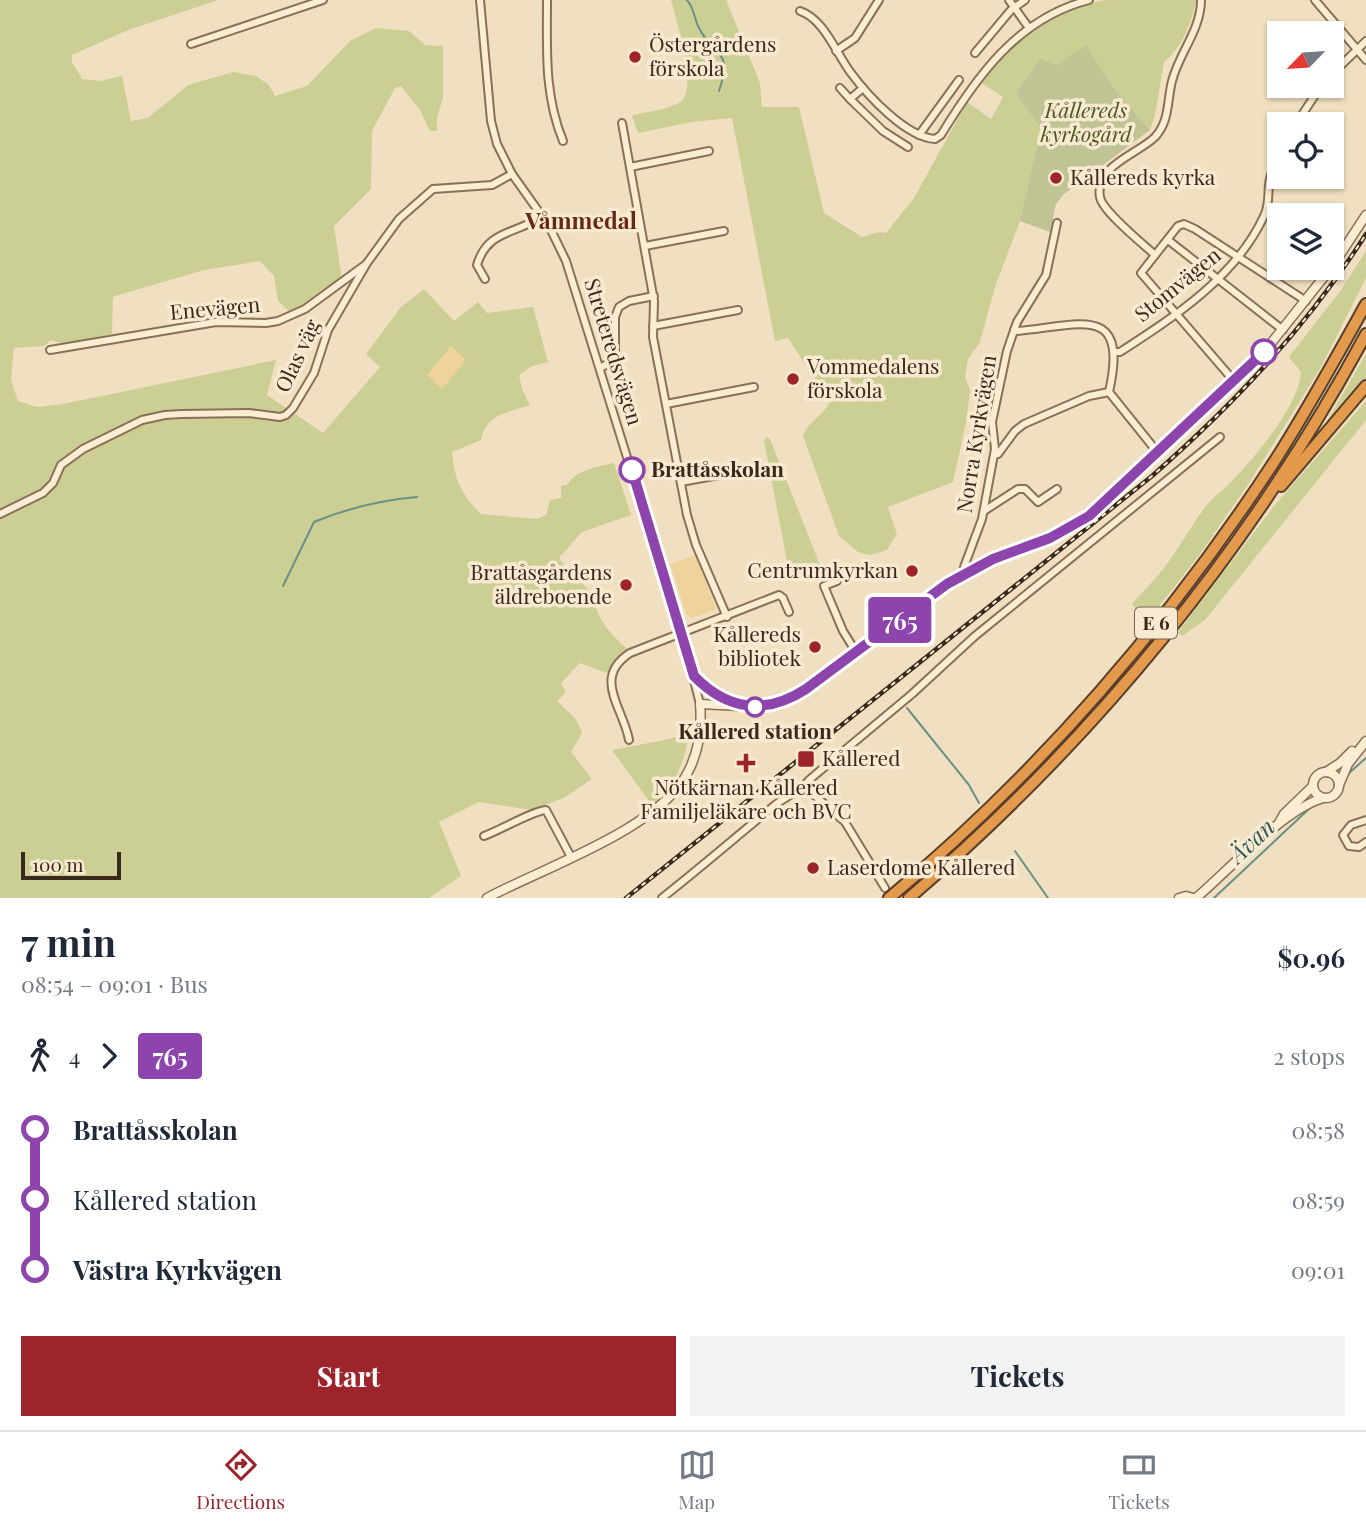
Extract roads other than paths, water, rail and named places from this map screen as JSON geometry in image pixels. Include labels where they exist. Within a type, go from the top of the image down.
[{"type":"highway","name":"E 6","points":[[887,893],[944,849],[1042,754],[1160,618],[1237,517],[1276,458],[1310,404],[1366,304]]},
{"type":"highway","name":"E 6","points":[[909,898],[1007,809],[1093,720],[1184,612],[1247,526],[1314,423],[1366,334]]},
{"type":"highway","points":[[1247,526],[1366,386]]},
{"type":"street","points":[[191,44],[323,0]]},
{"type":"street","name":"Streteredsvägen","points":[[480,0],[491,121],[497,144],[512,174],[543,215],[566,261],[682,634],[700,704]]},
{"type":"street","points":[[547,0],[547,81],[552,113],[563,141]]},
{"type":"street","points":[[836,51],[855,38],[879,0]]},
{"type":"street","points":[[1009,0],[1030,28]]},
{"type":"street","points":[[975,53],[1014,7],[1025,0]]},
{"type":"street","points":[[800,11],[813,15],[863,88],[881,107],[919,135],[935,139],[941,135],[974,82],[993,59],[1030,28],[1059,11],[1089,0]]},
{"type":"street","points":[[1155,256],[1103,206],[1099,193],[1106,173],[1160,132],[1165,120],[1172,80],[1195,30],[1201,0]]},
{"type":"street","points":[[1315,0],[1366,60]]},
{"type":"street","points":[[1344,62],[1366,41]]},
{"type":"street","points":[[919,135],[959,80]]},
{"type":"street","points":[[840,88],[883,131],[908,147]]},
{"type":"street","points":[[850,99],[863,88]]},
{"type":"street","points":[[622,123],[654,296],[653,337],[692,534],[727,617]]},
{"type":"street","points":[[630,167],[709,151]]},
{"type":"street","name":"Olas väg","points":[[0,514],[43,493],[52,483],[61,465],[83,449],[142,420],[181,414],[286,415],[314,373],[328,330],[367,263],[399,219],[425,193],[438,187],[492,185],[512,174]]},
{"type":"street","name":"Stomvägen","points":[[1114,352],[1120,352],[1176,314],[1240,256],[1266,213],[1269,189]]},
{"type":"street","points":[[485,279],[477,265],[488,244],[500,235],[543,215]]},
{"type":"street","points":[[1344,248],[1366,215]]},
{"type":"street","name":"Norra Kyrkvägen","points":[[966,573],[964,567],[980,528],[995,455],[992,422],[1007,351],[1014,330],[1046,275],[1057,223]]},
{"type":"street","points":[[1234,381],[1141,272],[1178,226],[1184,224],[1240,256],[1306,301]]},
{"type":"street","points":[[645,246],[724,231]]},
{"type":"street","points":[[1168,240],[1283,330]]},
{"type":"street","name":"Enevägen","points":[[50,350],[216,323],[278,321],[305,309],[367,263]]},
{"type":"street","points":[[487,898],[626,830],[643,818],[681,783],[688,772],[700,731],[700,704],[761,707],[786,701],[947,584],[993,559],[1050,538],[1075,525],[1101,506],[1234,381],[1283,330],[1321,280]]},
{"type":"street","points":[[600,368],[615,360],[615,317],[619,307],[629,301],[654,296]]},
{"type":"street","points":[[653,326],[738,310]]},
{"type":"street","points":[[1014,330],[1077,325],[1093,325],[1106,330],[1114,352],[1109,392],[1158,453]]},
{"type":"street","points":[[666,404],[754,387]]},
{"type":"street","points":[[995,455],[1024,424],[1089,396],[1109,392]]},
{"type":"street","points":[[662,898],[775,805],[795,790],[805,787],[809,780],[912,694],[975,636],[1220,437]]},
{"type":"street","points":[[681,482],[751,469]]},
{"type":"street","points":[[984,511],[1018,489],[1025,489],[1038,502],[1057,489]]},
{"type":"street","points":[[837,581],[824,586],[856,652]]},
{"type":"street","points":[[629,740],[611,687],[614,668],[621,660],[630,653],[779,595],[789,612]]},
{"type":"street","points":[[694,676],[706,688],[743,706]]},
{"type":"street","points":[[1278,826],[1284,814],[1312,786],[1318,775],[1326,772],[1366,741]]},
{"type":"street","points":[[1179,898],[1186,895],[1194,898],[1305,805],[1334,795],[1348,764],[1366,741]]},
{"type":"street","points":[[1326,772],[1334,775],[1339,785]]},
{"type":"street","points":[[1312,786],[1315,793],[1324,799]]},
{"type":"street","points":[[805,787],[845,822],[887,893]]},
{"type":"street","points":[[484,836],[537,811],[546,810],[571,857]]},
{"type":"street","points":[[1366,820],[1351,825],[1343,835],[1349,846],[1359,847],[1366,842]]},
{"type":"waterway","points":[[687,0],[698,26],[723,60],[723,77],[719,91]]},
{"type":"waterway","points":[[283,586],[314,522],[365,505],[417,497]]},
{"type":"waterway","points":[[907,708],[969,785],[979,803]]},
{"type":"waterway","name":"Ävan","points":[[1348,774],[1366,758]]},
{"type":"waterway","name":"Ävan","points":[[1214,898],[1311,807]]},
{"type":"waterway","points":[[1015,851],[1048,898]]},
{"type":"railway","points":[[626,898],[1152,476],[1212,421],[1268,363],[1319,301],[1366,234]]},
{"type":"place","name":"Östergårdens förskola","points":[[635,57]]},
{"type":"place","name":"Kållereds kyrka","points":[[1056,178]]},
{"type":"place","name":"Vommedalens förskola","points":[[793,379]]},
{"type":"place","name":"Brattåsskolan","points":[[632,470]]},
{"type":"place","name":"Centrumkyrkan","points":[[912,571]]},
{"type":"place","name":"Brattåsgårdens äldreboende","points":[[626,585]]},
{"type":"place","name":"Kållereds bibliotek","points":[[815,647]]},
{"type":"place","name":"Kållered station","points":[[755,707]]},
{"type":"place","name":"Kållered","points":[[806,759]]},
{"type":"place","name":"Nötkärnan Kållered Familjeläkare och BVC","points":[[746,763]]},
{"type":"place","name":"Laserdome Kållered","points":[[813,868]]},
{"type":"district","name":"Våmmedal","points":[[581,221]]},
{"type":"park label","name":"Kållereds kyrkogård","points":[[1086,123]]}]
